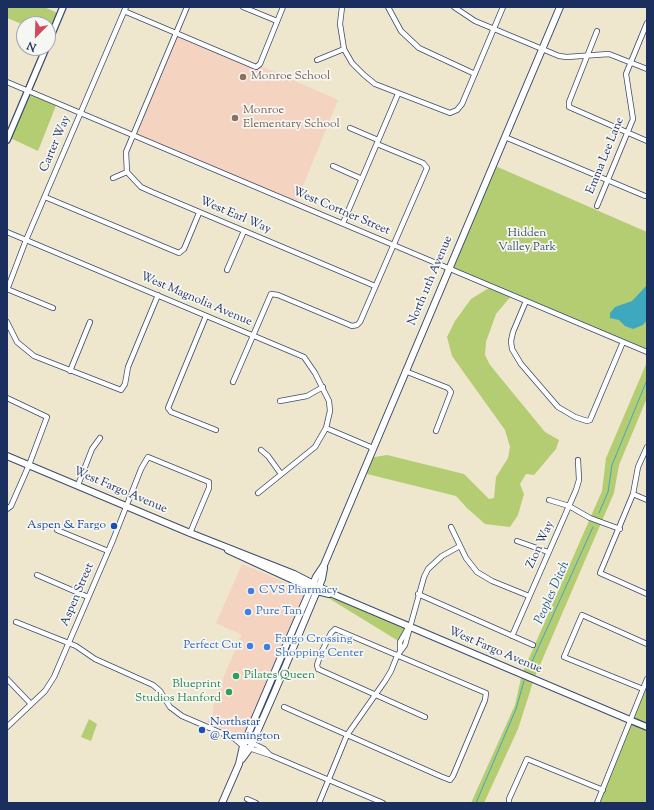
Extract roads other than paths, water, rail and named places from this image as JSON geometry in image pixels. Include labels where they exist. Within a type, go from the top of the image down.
[{"type":"main road","name":"North 11th Avenue","points":[[248,744],[284,650],[315,587],[322,579],[324,565],[560,7]]},
{"type":"main road","name":"West Fargo Avenue","points":[[7,456],[224,547],[247,560],[335,595],[630,720]]},
{"type":"main road","name":"North 11th Avenue","points":[[222,803],[248,744],[275,691],[315,587]]},
{"type":"main road","name":"North 11th Avenue","points":[[275,691],[275,684],[286,659],[284,650]]},
{"type":"street","points":[[56,24],[63,7]]},
{"type":"street","points":[[113,178],[127,172],[126,152],[187,7]]},
{"type":"street","points":[[243,7],[277,21]]},
{"type":"street","points":[[125,9],[176,34],[251,66],[258,66],[283,7]]},
{"type":"street","points":[[342,7],[340,24],[344,49],[355,66],[368,80],[398,94],[444,112],[453,112],[460,107],[503,7]]},
{"type":"street","points":[[388,7],[401,31],[419,48],[475,74]]},
{"type":"street","points":[[454,7],[468,18],[542,50],[563,57],[609,54],[647,69]]},
{"type":"street","name":"Carter Way","points":[[7,289],[26,240],[125,9]]},
{"type":"street","name":"Emma Lee Lane","points":[[597,206],[634,115],[626,80],[627,71],[647,23]]},
{"type":"street","points":[[597,31],[569,102],[569,107],[647,141]]},
{"type":"street","points":[[317,60],[344,49]]},
{"type":"street","points":[[7,140],[43,56]]},
{"type":"street","name":"West Cortner Street","points":[[7,82],[647,352]]},
{"type":"street","points":[[343,223],[398,94]]},
{"type":"street","points":[[233,382],[271,294],[278,295],[347,324],[357,325],[360,322],[375,286],[395,245],[427,166],[350,128]]},
{"type":"street","points":[[505,138],[645,196]]},
{"type":"street","points":[[333,166],[362,178]]},
{"type":"street","name":"West Earl Way","points":[[127,172],[140,187],[375,286]]},
{"type":"street","points":[[45,197],[181,253],[199,212]]},
{"type":"street","points":[[227,270],[244,231]]},
{"type":"street","name":"West Magnolia Avenue","points":[[7,232],[304,357],[323,387],[330,406],[326,428],[315,447],[258,493]]},
{"type":"street","points":[[7,289],[53,308]]},
{"type":"street","points":[[7,322],[17,342],[39,359],[122,390],[125,384],[128,367],[158,295]]},
{"type":"street","points":[[526,301],[513,332],[511,341],[512,349],[521,364],[563,411],[589,421],[623,342]]},
{"type":"street","points":[[206,316],[168,409],[216,430]]},
{"type":"street","points":[[70,371],[90,322]]},
{"type":"street","points":[[405,371],[448,388],[451,392],[436,431]]},
{"type":"street","points":[[280,401],[301,398],[323,387]]},
{"type":"street","points":[[7,398],[47,417],[29,465],[11,506],[8,509]]},
{"type":"street","points":[[326,428],[373,448]]},
{"type":"street","points":[[78,485],[92,449],[100,438]]},
{"type":"street","points":[[647,448],[638,467],[633,494],[620,529],[600,574],[647,594]]},
{"type":"street","points":[[261,450],[268,456],[281,474]]},
{"type":"street","name":"Aspen Street","points":[[7,727],[45,691],[50,683],[69,644],[141,469],[148,457],[209,482],[209,488],[190,533]]},
{"type":"street","name":"Zion Way","points":[[512,636],[579,480],[578,460]]},
{"type":"street","points":[[633,494],[647,500]]},
{"type":"street","points":[[549,500],[569,506],[590,518],[620,529]]},
{"type":"street","points":[[451,527],[471,566],[480,575],[529,596]]},
{"type":"street","points":[[57,530],[108,551]]},
{"type":"street","points":[[517,541],[548,552]]},
{"type":"street","points":[[319,803],[347,734],[360,714],[376,695],[391,671],[396,656],[400,650],[400,642],[409,626],[418,594],[428,569],[442,556],[460,546]]},
{"type":"street","points":[[37,576],[88,597]]},
{"type":"street","points":[[418,594],[534,645]]},
{"type":"street","points":[[643,689],[564,657],[582,615],[647,644]]},
{"type":"street","points":[[16,622],[69,644],[99,660],[153,685],[160,691],[170,706],[182,716],[233,738],[264,749],[270,755],[383,803]]},
{"type":"street","points":[[284,707],[450,780],[453,776],[487,694],[481,689],[396,656],[339,629],[334,629],[321,653],[317,668],[426,717]]},
{"type":"street","points":[[7,679],[31,704]]},
{"type":"street","points":[[598,803],[647,679]]},
{"type":"street","name":"West Fargo Avenue","points":[[630,720],[647,727]]},
{"type":"street","points":[[509,803],[527,759],[603,790]]},
{"type":"street","points":[[247,799],[256,803]]},
{"type":"water","points":[[646,286],[647,320],[643,325],[633,329],[625,326],[619,320],[610,318],[610,313],[615,307],[632,301]]},
{"type":"waterway","points":[[599,513],[608,492],[612,465],[647,380]]},
{"type":"waterway","name":"Peoples Ditch","points":[[530,666],[593,527]]},
{"type":"waterway","name":"Peoples Ditch","points":[[476,803],[516,709],[524,681]]},
{"type":"place","name":"Monroe School","points":[[243,77]]},
{"type":"place","name":"Monroe Elementary School","points":[[235,118]]},
{"type":"place","name":"Aspen & Fargo","points":[[114,526]]},
{"type":"place","name":"CVS Pharmacy","points":[[251,591]]},
{"type":"place","name":"Pure Tan","points":[[248,612]]},
{"type":"place","name":"Perfect Cut","points":[[250,646]]},
{"type":"place","name":"Fargo Crossing Shopping Center","points":[[267,647]]},
{"type":"place","name":"Pilates Queen","points":[[236,676]]},
{"type":"place","name":"Blueprint Studios Hanford","points":[[229,692]]},
{"type":"place","name":"Northstar @ Remington","points":[[202,730]]},
{"type":"park label","name":"Hidden Valley Park","points":[[527,241]]}]
